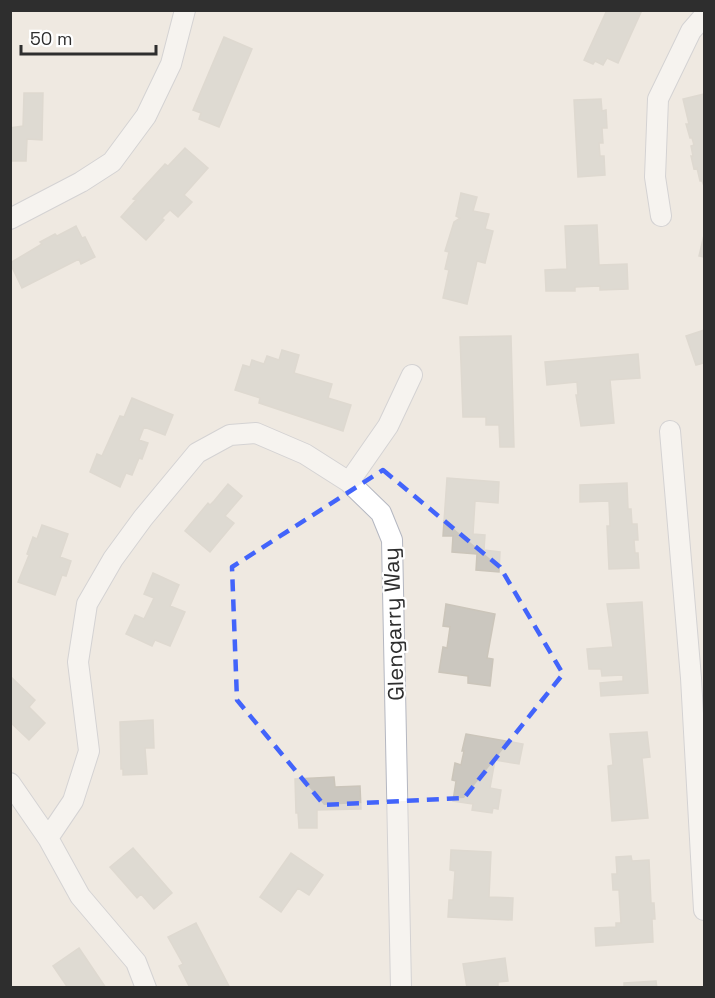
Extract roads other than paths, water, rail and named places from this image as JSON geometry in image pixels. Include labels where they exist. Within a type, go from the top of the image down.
[{"type":"street","points":[[10,219],[81,182],[112,162],[146,116],[171,64],[185,10]]},
{"type":"street","points":[[661,216],[655,177],[658,99],[691,32],[705,16]]},
{"type":"street","points":[[350,482],[388,426],[412,375]]},
{"type":"street","points":[[670,431],[698,678],[705,910]]},
{"type":"street","name":"Glengarry Way","points":[[48,838],[73,801],[89,751],[78,662],[87,604],[113,559],[143,518],[197,453],[230,435],[256,433],[305,454],[350,482],[381,513],[392,540],[400,987]]},
{"type":"street","points":[[10,783],[48,838],[80,896],[136,963],[146,987]]}]
